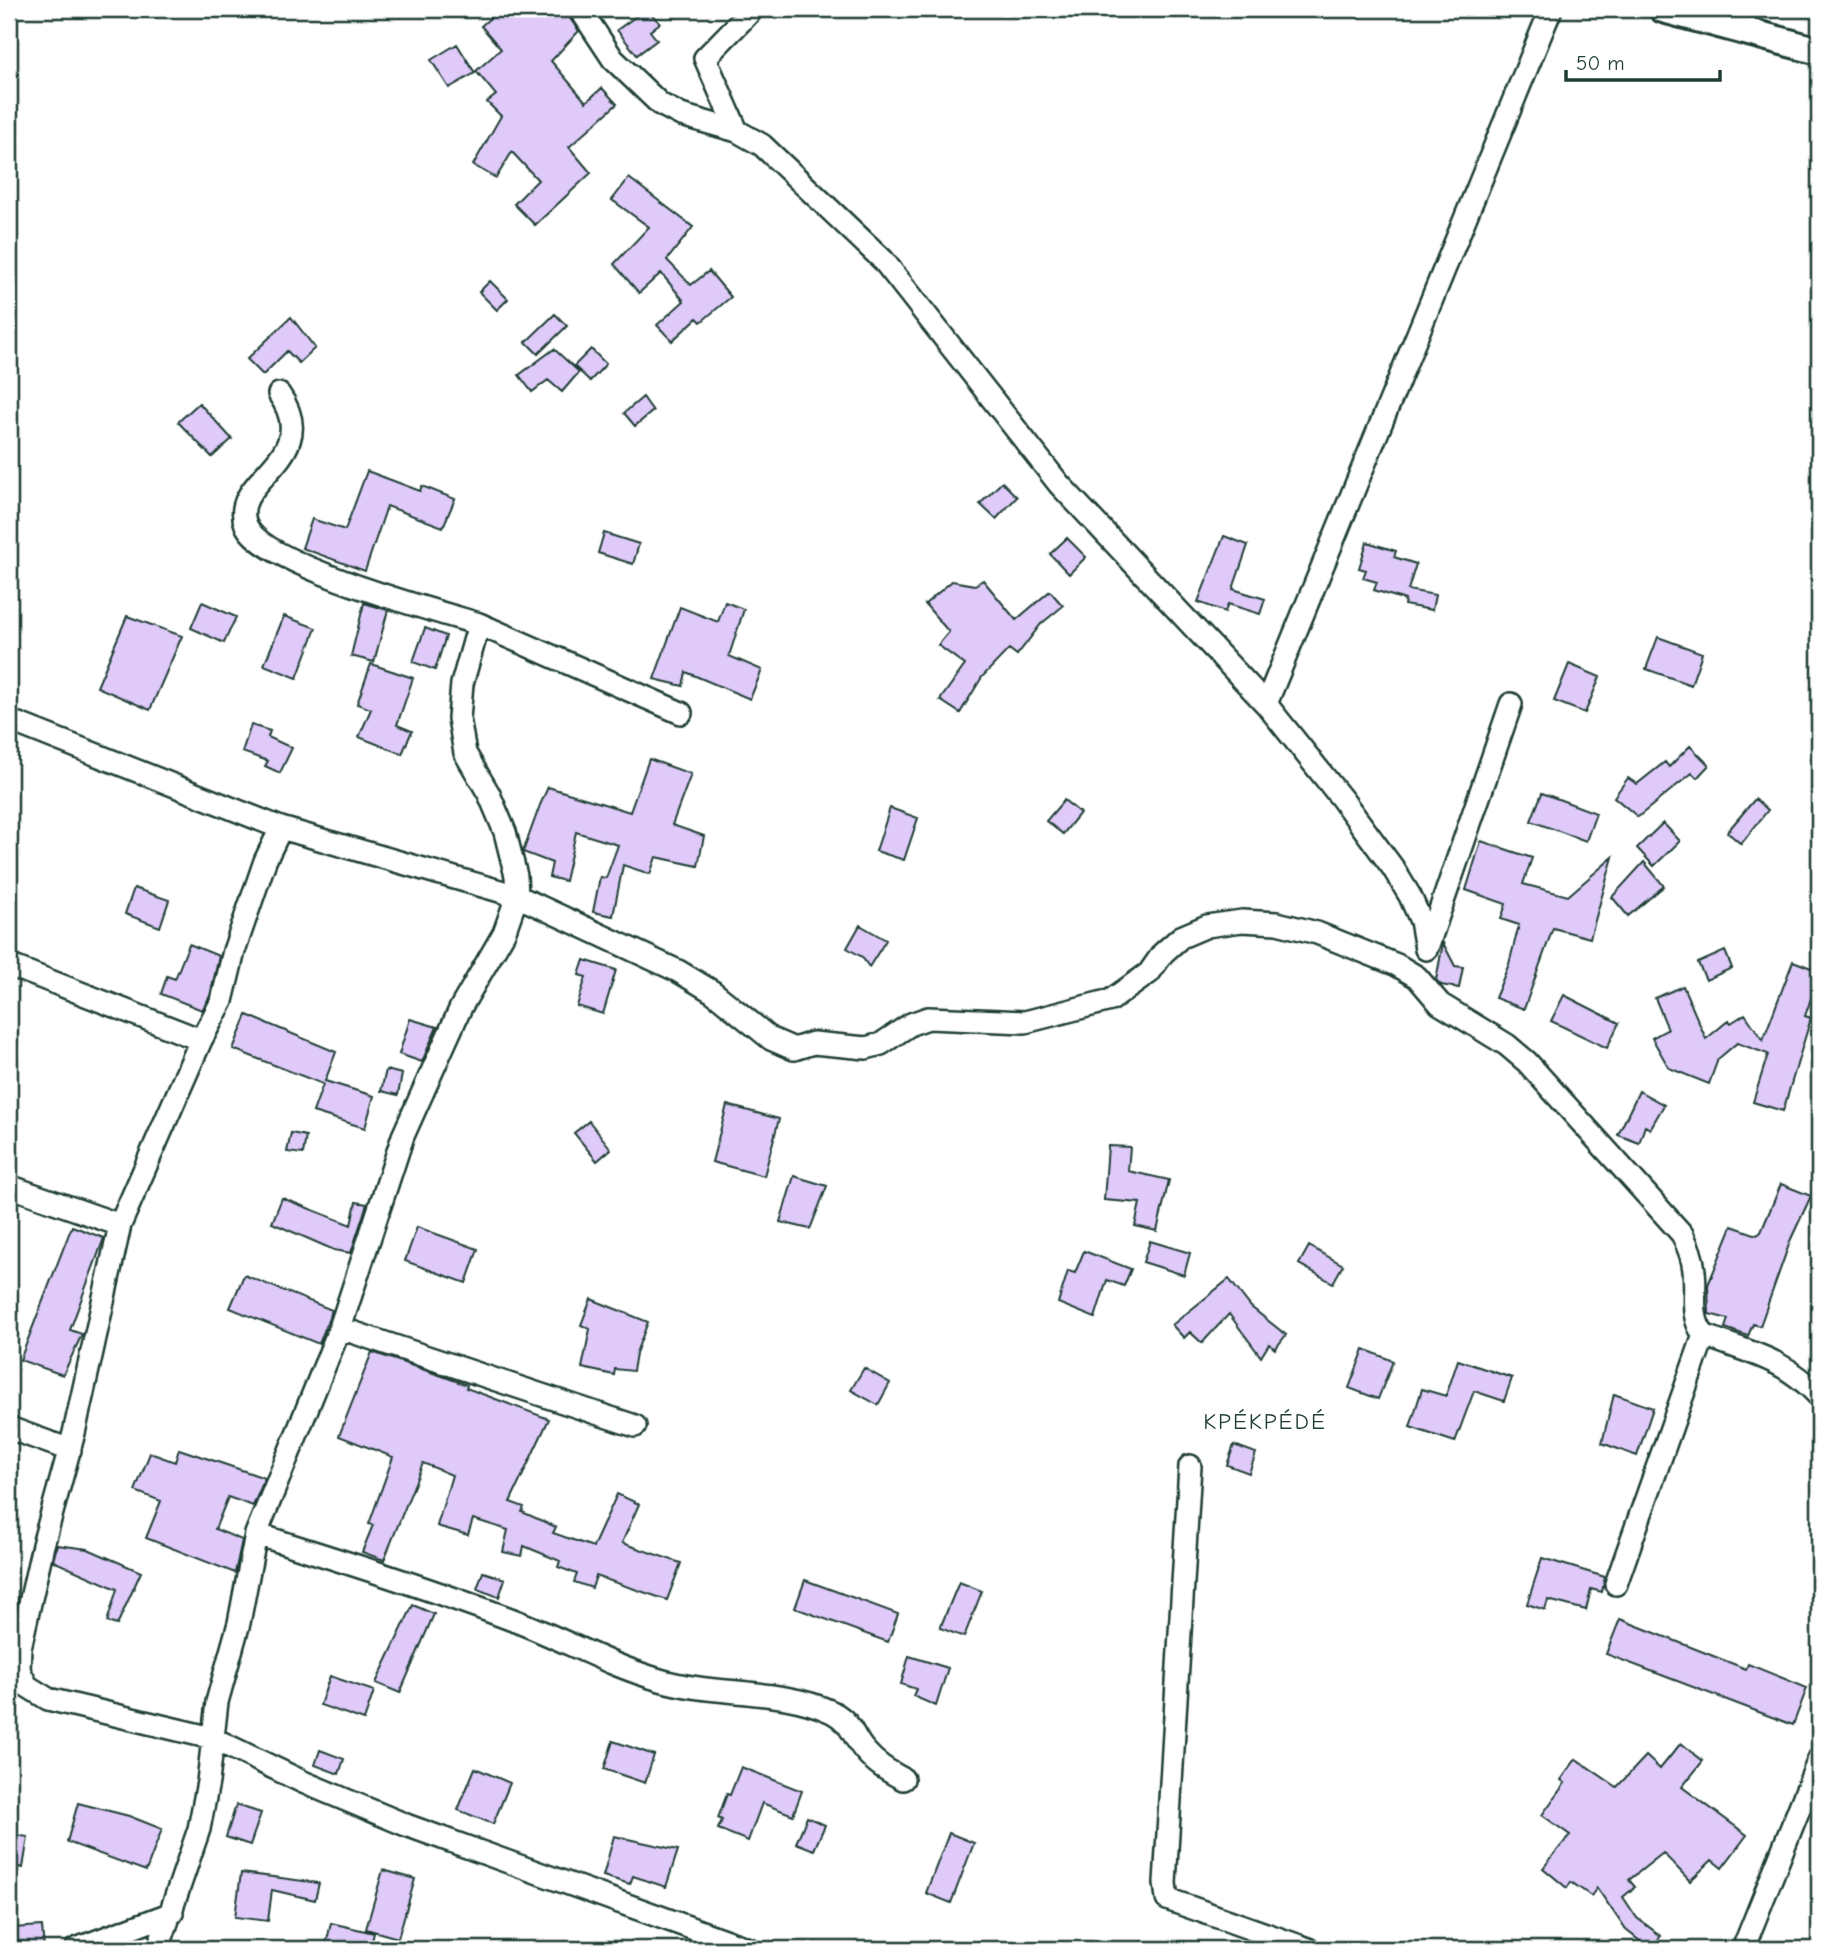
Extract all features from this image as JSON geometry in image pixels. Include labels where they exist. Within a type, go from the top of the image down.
[{"type":"street","points":[[580,9],[613,60],[660,104],[681,116],[737,131],[762,145],[883,260],[1059,484],[1266,704],[1393,868],[1421,921],[1426,949]]},
{"type":"street","points":[[737,131],[705,58],[752,9]]},
{"type":"street","points":[[1266,704],[1551,9]]},
{"type":"street","points":[[1663,9],[1819,51]]},
{"type":"street","points":[[279,394],[288,408],[291,436],[286,450],[270,473],[246,497],[243,509],[246,525],[256,538],[289,558],[373,592],[479,624],[681,713]]},
{"type":"street","points":[[158,1949],[199,1829],[225,1663],[239,1623],[256,1534],[276,1493],[340,1328],[403,1136],[461,1007],[504,933],[517,896],[516,876],[505,832],[489,793],[465,752],[458,718],[462,684],[479,624]]},
{"type":"street","points":[[1417,976],[1511,704]]},
{"type":"street","points":[[19,724],[281,828],[517,896],[678,971],[713,992],[771,1038],[794,1049],[813,1043],[866,1048],[881,1044],[911,1024],[928,1018],[1025,1022],[1111,1000],[1149,973],[1163,953],[1181,937],[1207,926],[1242,921],[1277,923],[1317,933],[1397,965],[1417,976],[1440,1004],[1507,1045],[1527,1062],[1682,1234],[1690,1250],[1694,1270],[1694,1316],[1704,1335],[1777,1361],[1796,1374],[1819,1396]]},
{"type":"street","points":[[281,828],[265,861],[234,951],[222,1000],[201,1040],[121,1225],[70,1450],[43,1545],[20,1648],[19,1670],[27,1686],[48,1699],[212,1738],[303,1782],[406,1825],[749,1949]]},
{"type":"street","points":[[9,965],[201,1040]]},
{"type":"street","points":[[9,1186],[121,1225]]},
{"type":"street","points":[[340,1328],[635,1426]]},
{"type":"street","points":[[1616,1584],[1704,1335]]},
{"type":"street","points":[[9,1428],[70,1450]]},
{"type":"street","points":[[1190,1466],[1166,1871],[1167,1899],[1308,1949]]},
{"type":"street","points":[[256,1534],[413,1584],[516,1621],[618,1667],[663,1681],[802,1702],[831,1712],[850,1724],[863,1749],[878,1766],[903,1779]]},
{"type":"street","points":[[1743,1949],[1819,1759]]},
{"type":"street","points":[[76,1949],[172,1913]]},
{"type":"building","points":[[500,9],[563,9],[579,31],[551,61],[586,102],[602,88],[617,104],[569,147],[591,173],[535,225],[514,204],[538,180],[512,152],[496,178],[473,165],[501,116],[487,102],[496,95],[476,71],[501,49],[481,26]]},
{"type":"building","points":[[646,9],[660,23],[650,31],[657,40],[637,55],[617,30]]},
{"type":"building","points":[[457,44],[475,73],[449,88],[431,60]]},
{"type":"building","points":[[629,178],[693,227],[667,260],[691,285],[709,271],[731,297],[701,322],[697,318],[672,341],[657,325],[684,301],[661,273],[639,293],[614,264],[649,227],[612,200]]},
{"type":"building","points":[[490,281],[508,299],[497,310],[479,292]]},
{"type":"building","points":[[555,314],[567,326],[538,354],[526,342]]},
{"type":"building","points":[[291,317],[315,348],[299,363],[287,351],[263,375],[247,359]]},
{"type":"building","points":[[554,349],[579,372],[562,392],[548,380],[532,392],[519,375]]},
{"type":"building","points":[[591,349],[606,364],[590,381],[574,366]]},
{"type":"building","points":[[643,397],[653,411],[635,426],[624,413]]},
{"type":"building","points":[[199,403],[232,439],[212,457],[178,422]]},
{"type":"building","points":[[367,471],[420,491],[422,486],[455,499],[443,527],[387,506],[365,571],[302,548],[312,519],[345,530]]},
{"type":"building","points":[[1002,482],[1017,497],[996,519],[980,504]]},
{"type":"building","points":[[604,533],[639,544],[633,564],[598,553]]},
{"type":"building","points":[[1224,536],[1248,545],[1233,589],[1265,599],[1260,614],[1228,604],[1225,612],[1198,602]]},
{"type":"building","points":[[1067,538],[1086,557],[1069,574],[1050,554]]},
{"type":"building","points":[[1367,542],[1396,551],[1394,557],[1416,564],[1408,590],[1435,595],[1432,610],[1404,605],[1405,600],[1374,590],[1377,582],[1363,578],[1366,570],[1359,568]]},
{"type":"building","points":[[983,580],[1016,620],[1050,591],[1063,606],[1041,624],[1017,655],[1009,649],[982,677],[960,713],[940,700],[965,665],[938,645],[949,632],[925,604],[952,581],[975,585]]},
{"type":"building","points":[[202,602],[236,617],[224,643],[191,628]]},
{"type":"building","points":[[725,602],[744,609],[729,656],[762,670],[750,699],[686,672],[683,686],[654,679],[680,607],[718,622]]},
{"type":"building","points":[[364,603],[388,610],[374,662],[351,656]]},
{"type":"building","points":[[127,616],[182,636],[150,710],[97,687]]},
{"type":"building","points":[[284,616],[316,628],[297,678],[264,665]]},
{"type":"building","points":[[425,628],[446,636],[435,670],[413,662]]},
{"type":"building","points":[[1658,637],[1702,653],[1691,685],[1646,669]]},
{"type":"building","points":[[371,664],[413,678],[397,725],[412,731],[402,754],[359,737],[371,709],[357,704]]},
{"type":"building","points":[[1569,664],[1600,677],[1585,713],[1554,701]]},
{"type":"building","points":[[251,725],[270,731],[268,737],[292,748],[280,773],[265,766],[268,761],[242,752]]},
{"type":"building","points":[[1690,746],[1709,765],[1697,778],[1692,773],[1638,817],[1614,797],[1628,778],[1637,784],[1665,762],[1669,767]]},
{"type":"building","points":[[649,759],[691,774],[672,825],[704,836],[698,866],[656,857],[650,874],[623,865],[613,916],[593,912],[600,877],[606,878],[618,845],[576,832],[565,881],[549,877],[552,863],[523,852],[540,805],[548,787],[630,812]]},
{"type":"building","points":[[1542,793],[1596,813],[1586,841],[1531,821]]},
{"type":"building","points":[[1755,799],[1768,810],[1741,844],[1727,832]]},
{"type":"building","points":[[1064,800],[1080,813],[1063,834],[1046,821]]},
{"type":"building","points":[[890,808],[918,818],[904,860],[876,851]]},
{"type":"building","points":[[1663,823],[1680,841],[1654,866],[1637,848]]},
{"type":"building","points":[[1481,841],[1532,858],[1523,884],[1568,896],[1613,857],[1590,938],[1553,928],[1524,1009],[1495,998],[1509,964],[1519,925],[1501,919],[1506,904],[1466,890]]},
{"type":"building","points":[[1644,862],[1664,886],[1628,916],[1612,897]]},
{"type":"building","points":[[134,888],[169,900],[160,927],[125,914]]},
{"type":"building","points":[[860,925],[886,940],[869,967],[862,957],[847,948]]},
{"type":"building","points":[[1443,943],[1455,966],[1463,967],[1459,988],[1441,985],[1436,980]]},
{"type":"building","points":[[189,944],[219,956],[210,996],[202,1010],[161,994],[167,976],[175,979]]},
{"type":"building","points":[[1725,951],[1732,968],[1706,980],[1698,963]]},
{"type":"building","points":[[584,960],[616,970],[603,1014],[577,1006],[586,977],[579,975]]},
{"type":"building","points":[[1793,961],[1819,971],[1819,975],[1805,1016],[1811,1018],[1783,1111],[1753,1102],[1768,1054],[1737,1043],[1718,1059],[1709,1084],[1669,1068],[1652,1038],[1668,1029],[1655,998],[1683,986],[1706,1039],[1729,1020],[1731,1023],[1745,1014],[1763,1040]]},
{"type":"building","points":[[1564,995],[1619,1023],[1607,1048],[1551,1021]]},
{"type":"building","points":[[247,1015],[336,1052],[325,1081],[374,1096],[365,1128],[313,1112],[323,1084],[233,1049]]},
{"type":"building","points":[[410,1019],[437,1027],[422,1062],[399,1054]]},
{"type":"building","points":[[386,1070],[402,1074],[398,1095],[381,1091]]},
{"type":"building","points":[[1639,1091],[1664,1105],[1650,1129],[1645,1126],[1639,1143],[1618,1135]]},
{"type":"building","points":[[727,1105],[779,1119],[764,1176],[712,1162]]},
{"type":"building","points":[[589,1121],[611,1149],[597,1161],[574,1133]]},
{"type":"building","points":[[291,1133],[306,1136],[303,1154],[287,1152]]},
{"type":"building","points":[[1108,1146],[1130,1147],[1128,1171],[1169,1180],[1157,1231],[1135,1226],[1140,1203],[1104,1200]]},
{"type":"building","points":[[794,1176],[827,1186],[810,1229],[780,1222]]},
{"type":"building","points":[[1781,1184],[1811,1196],[1791,1239],[1760,1326],[1753,1324],[1748,1336],[1725,1328],[1728,1319],[1709,1314],[1708,1285],[1732,1226],[1757,1235],[1761,1232]]},
{"type":"building","points":[[282,1198],[351,1225],[356,1202],[367,1204],[351,1253],[334,1250],[272,1223]]},
{"type":"building","points":[[72,1226],[104,1238],[70,1330],[82,1334],[63,1375],[20,1360]]},
{"type":"building","points":[[417,1227],[478,1249],[466,1283],[405,1261]]},
{"type":"building","points":[[1150,1241],[1190,1253],[1184,1275],[1143,1262]]},
{"type":"building","points":[[1309,1246],[1343,1265],[1333,1283],[1299,1264]]},
{"type":"building","points":[[1084,1251],[1131,1269],[1124,1286],[1107,1280],[1095,1318],[1058,1303],[1068,1271],[1075,1273]]},
{"type":"building","points":[[244,1275],[332,1310],[319,1344],[230,1308]]},
{"type":"building","points":[[1229,1279],[1251,1307],[1286,1335],[1275,1349],[1269,1344],[1261,1357],[1229,1314],[1202,1343],[1190,1332],[1184,1338],[1172,1325]]},
{"type":"building","points":[[591,1299],[648,1322],[636,1353],[633,1371],[615,1369],[614,1375],[582,1368],[590,1329],[581,1325]]},
{"type":"building","points":[[1364,1349],[1393,1361],[1378,1399],[1349,1388]]},
{"type":"building","points":[[372,1352],[467,1385],[466,1388],[549,1419],[510,1502],[524,1507],[522,1512],[556,1527],[553,1533],[593,1547],[617,1494],[639,1504],[622,1543],[681,1563],[667,1600],[596,1576],[592,1588],[574,1582],[577,1574],[558,1567],[560,1561],[524,1546],[522,1556],[503,1552],[508,1530],[473,1519],[468,1535],[437,1526],[452,1475],[423,1463],[384,1560],[362,1552],[393,1457],[339,1436]]},
{"type":"building","points":[[1458,1360],[1512,1378],[1504,1401],[1474,1391],[1455,1442],[1410,1427],[1422,1389],[1446,1396]]},
{"type":"building","points":[[864,1368],[890,1383],[878,1405],[851,1390]]},
{"type":"building","points":[[1614,1394],[1653,1408],[1637,1456],[1602,1443]]},
{"type":"building","points":[[1234,1445],[1256,1453],[1249,1473],[1227,1465]]},
{"type":"building","points":[[179,1449],[265,1478],[253,1506],[228,1497],[215,1529],[242,1540],[235,1573],[146,1538],[161,1501],[135,1491],[150,1453],[175,1462]]},
{"type":"building","points":[[57,1545],[88,1549],[141,1572],[117,1625],[107,1622],[117,1589],[53,1561]]},
{"type":"building","points":[[1542,1558],[1605,1577],[1602,1592],[1591,1589],[1586,1610],[1548,1600],[1545,1610],[1527,1604]]},
{"type":"building","points":[[483,1572],[505,1579],[499,1597],[477,1589]]},
{"type":"building","points":[[805,1580],[898,1614],[888,1642],[795,1608]]},
{"type":"building","points":[[959,1582],[982,1591],[964,1637],[940,1628]]},
{"type":"building","points":[[413,1605],[434,1614],[400,1693],[376,1683]]},
{"type":"building","points":[[1620,1619],[1746,1669],[1748,1664],[1807,1688],[1793,1725],[1606,1654]]},
{"type":"building","points":[[909,1656],[948,1668],[936,1706],[913,1696],[916,1689],[901,1684]]},
{"type":"building","points":[[330,1676],[374,1691],[364,1720],[320,1705]]},
{"type":"building","points":[[613,1741],[654,1755],[645,1783],[604,1769]]},
{"type":"building","points":[[1681,1743],[1703,1761],[1682,1787],[1747,1835],[1722,1868],[1712,1860],[1690,1881],[1663,1853],[1629,1880],[1635,1887],[1623,1897],[1637,1918],[1661,1936],[1650,1949],[1626,1930],[1597,1888],[1591,1896],[1571,1882],[1567,1888],[1543,1868],[1570,1835],[1542,1815],[1565,1783],[1561,1780],[1576,1759],[1617,1787],[1646,1756],[1660,1769]]},
{"type":"building","points":[[320,1750],[344,1759],[339,1774],[315,1765]]},
{"type":"building","points":[[741,1767],[802,1791],[793,1815],[762,1803],[748,1841],[718,1829],[722,1820],[718,1818]]},
{"type":"building","points":[[475,1768],[510,1783],[493,1824],[458,1810]]},
{"type":"building","points":[[78,1803],[129,1816],[162,1829],[146,1871],[67,1842]]},
{"type":"building","points":[[236,1805],[261,1813],[250,1845],[226,1837]]},
{"type":"building","points":[[807,1817],[825,1825],[814,1850],[796,1843]]},
{"type":"building","points":[[949,1833],[974,1843],[951,1903],[926,1893]]},
{"type":"building","points":[[9,1834],[28,1837],[23,1868],[9,1865]]},
{"type":"building","points":[[614,1836],[678,1850],[666,1887],[633,1876],[630,1884],[603,1876]]},
{"type":"building","points":[[383,1870],[415,1879],[398,1938],[366,1929]]},
{"type":"building","points":[[241,1873],[319,1883],[315,1900],[272,1890],[268,1921],[235,1917]]},
{"type":"building","points":[[331,1923],[374,1933],[370,1949],[325,1949]]},
{"type":"building","points":[[42,1926],[44,1949],[14,1949],[12,1928]]},
{"type":"district","name":"KPÉKPÉDÉ","points":[[1265,1421]]}]
